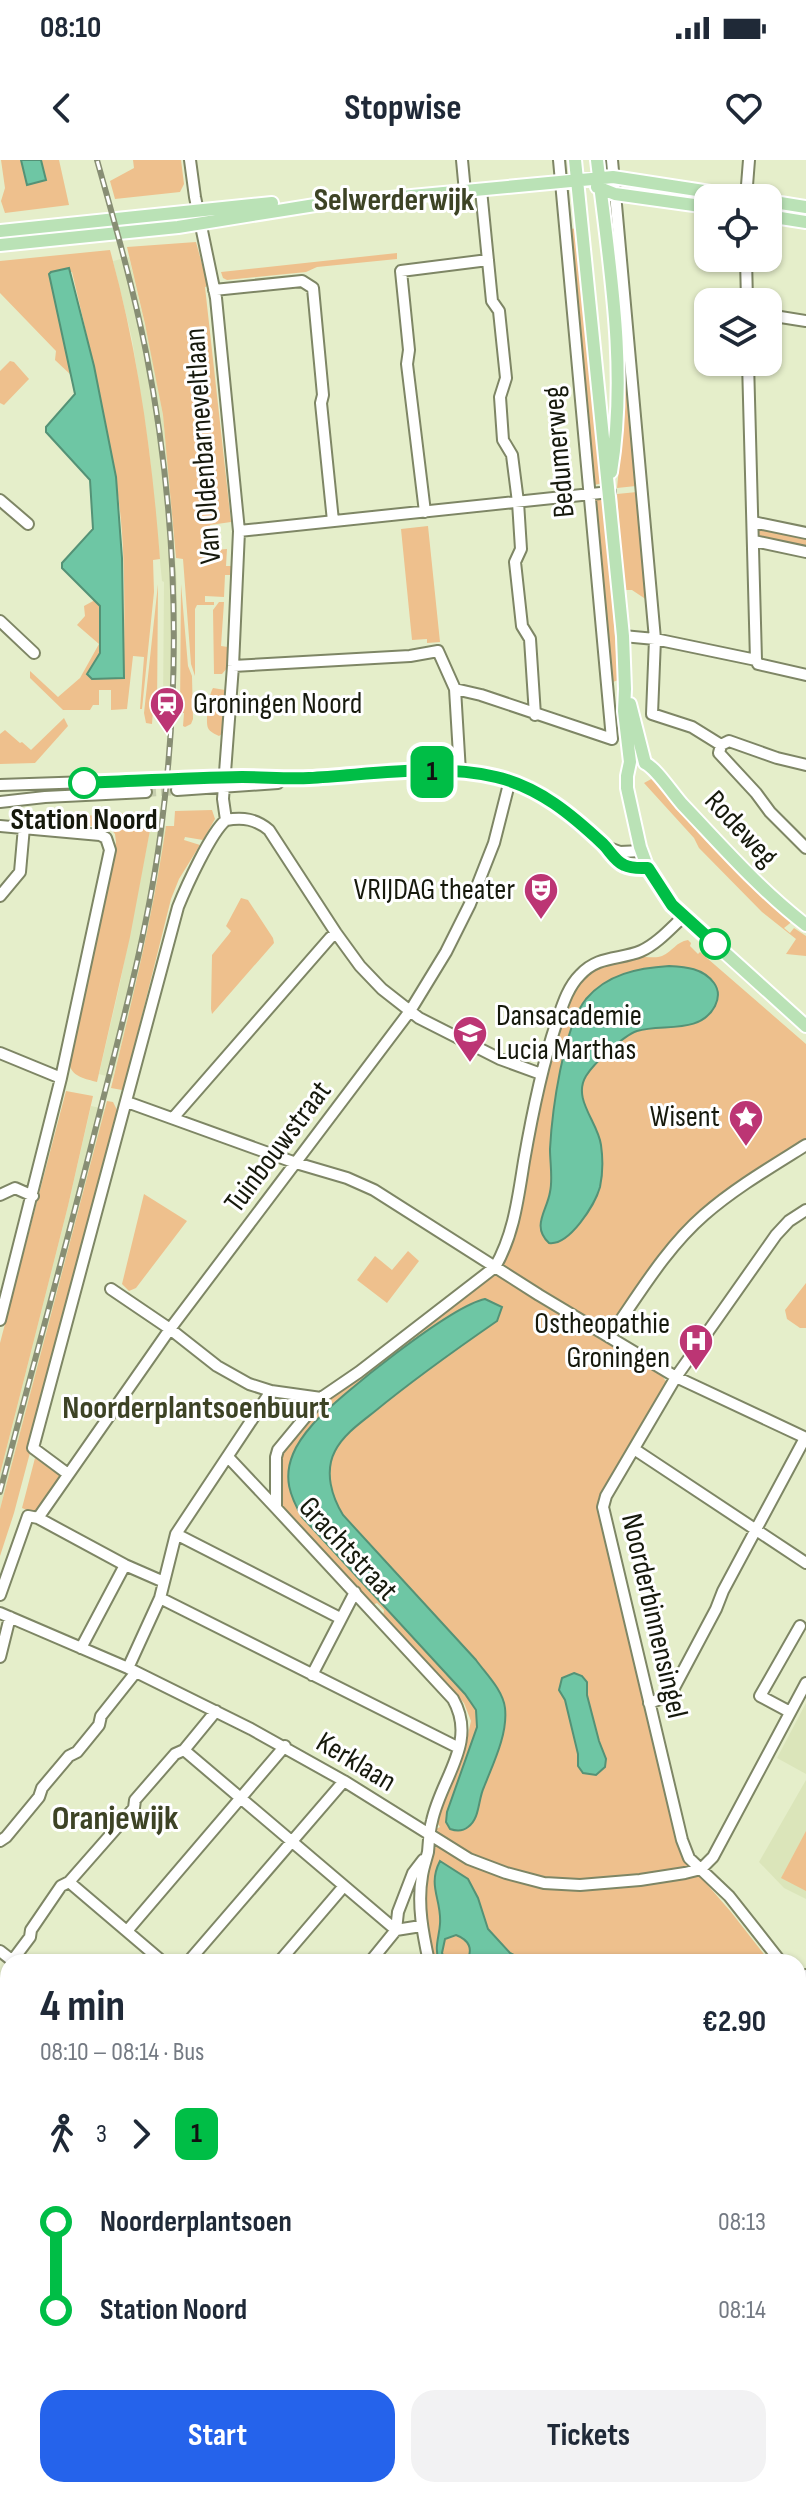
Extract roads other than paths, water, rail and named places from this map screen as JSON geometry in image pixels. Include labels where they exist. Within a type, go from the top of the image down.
[{"type":"main road","name":"Bedumerweg","points":[[575,160],[623,636],[624,711],[630,768],[627,788],[642,851],[662,891],[684,916],[806,1026]]},
{"type":"main road","name":"Bedumerweg","points":[[597,160],[619,391],[610,487]]},
{"type":"main road","points":[[600,183],[613,177],[694,190]]},
{"type":"main road","points":[[0,245],[199,216],[578,180],[600,183],[615,194],[694,205]]},
{"type":"main road","points":[[782,203],[806,207]]},
{"type":"main road","points":[[782,218],[806,222]]},
{"type":"main road","points":[[0,231],[119,226]]},
{"type":"main road","name":"Bedumerweg","points":[[625,689],[645,763]]},
{"type":"main road","points":[[630,768],[637,763],[645,763]]},
{"type":"main road","name":"Rodeweg","points":[[645,763],[757,884],[806,925]]},
{"type":"street","name":"Van Oldenbarneveltlaan","points":[[190,160],[214,290],[239,531],[223,803],[226,820]]},
{"type":"street","points":[[462,160],[465,192]]},
{"type":"street","name":"Bedumerweg","points":[[535,715],[612,739],[559,160]]},
{"type":"street","points":[[612,160],[655,639],[652,714],[692,727],[721,745]]},
{"type":"street","points":[[748,184],[749,160]]},
{"type":"street","points":[[455,689],[535,715],[530,639],[522,626],[515,562],[521,549],[518,502],[512,455],[503,440],[500,397],[506,378],[499,311],[492,301],[481,190]]},
{"type":"street","points":[[423,512],[407,364],[409,350],[401,271],[488,260]]},
{"type":"street","points":[[214,290],[302,281],[313,288],[333,521]]},
{"type":"street","points":[[782,317],[806,321]]},
{"type":"street","points":[[748,376],[756,660],[758,664],[806,675]]},
{"type":"street","points":[[239,531],[518,502],[589,493],[610,487]]},
{"type":"street","points":[[0,500],[28,524]]},
{"type":"street","points":[[753,522],[806,533]]},
{"type":"street","points":[[754,541],[806,552]]},
{"type":"street","points":[[0,621],[34,653]]},
{"type":"street","points":[[623,636],[655,639],[756,660]]},
{"type":"street","points":[[233,666],[410,656],[438,651],[455,689],[460,772]]},
{"type":"street","points":[[806,765],[729,741],[721,745],[719,753],[806,848]]},
{"type":"street","points":[[178,784],[275,784],[304,778],[412,771],[476,773],[510,780],[543,795],[606,847],[616,860],[625,865],[648,868]]},
{"type":"street","points":[[0,785],[147,780]]},
{"type":"street","name":"Tuinbouwstraat","points":[[0,1595],[33,1517],[68,1474],[170,1329],[410,1011],[446,952],[470,904],[494,843],[510,780]]},
{"type":"street","points":[[0,802],[146,792]]},
{"type":"street","points":[[68,1474],[33,1448],[178,907],[214,833],[226,820],[253,820],[269,830],[360,966],[395,1000],[500,1059],[541,1074]]},
{"type":"street","points":[[0,826],[100,835],[106,838],[110,850],[61,1078],[0,1320]]},
{"type":"street","points":[[0,896],[20,872],[24,827]]},
{"type":"street","points":[[606,847],[620,852],[642,851]]},
{"type":"street","points":[[495,1267],[514,1223],[541,1074],[568,991],[593,964],[649,947],[684,916]]},
{"type":"street","points":[[173,1118],[336,933]]},
{"type":"street","points":[[0,1053],[61,1078]]},
{"type":"street","points":[[127,1102],[374,1190],[676,1377],[806,1438],[674,1688],[666,1697],[649,1703]]},
{"type":"street","points":[[609,1337],[670,1251],[703,1216],[743,1185],[806,1145]]},
{"type":"street","points":[[0,1195],[15,1188],[33,1196]]},
{"type":"street","name":"Noorderbinnensingel","points":[[775,1954],[729,1896],[689,1858],[682,1840],[603,1507],[606,1496],[676,1377],[776,1235],[789,1221],[806,1210]]},
{"type":"street","name":"Grachtstraat","points":[[427,1954],[421,1926],[422,1876],[432,1819],[459,1748],[463,1724],[460,1710],[276,1508],[276,1457],[278,1450],[321,1398],[495,1267]]},
{"type":"street","points":[[111,1289],[217,1366],[249,1384],[271,1391],[321,1398]]},
{"type":"street","points":[[0,1841],[39,1797],[42,1788],[69,1756],[77,1752],[99,1725],[101,1716],[132,1670],[160,1598],[176,1534],[271,1391]]},
{"type":"street","points":[[634,1449],[806,1563]]},
{"type":"street","points":[[228,1457],[276,1508]]},
{"type":"street","points":[[33,1517],[164,1582]]},
{"type":"street","points":[[176,1534],[340,1618]]},
{"type":"street","points":[[81,1648],[125,1565]]},
{"type":"street","points":[[312,1675],[355,1592]]},
{"type":"street","points":[[160,1598],[459,1748]]},
{"type":"street","points":[[0,1657],[5,1615]]},
{"type":"street","name":"Kerklaan","points":[[5,1615],[132,1670],[285,1746],[469,1859],[506,1873],[544,1883],[580,1885],[640,1880],[701,1869]]},
{"type":"street","points":[[790,1712],[760,1696],[800,1626]]},
{"type":"street","points":[[701,1869],[713,1857],[806,1683]]},
{"type":"street","points":[[18,1954],[61,1886],[69,1882],[134,1808],[135,1800],[175,1754],[184,1750],[216,1711]]},
{"type":"street","points":[[127,1931],[285,1746]]},
{"type":"street","points":[[184,1750],[396,1930],[421,1926]]},
{"type":"street","points":[[195,1954],[344,1781]]},
{"type":"street","points":[[376,1954],[396,1930],[398,1912],[413,1873],[427,1855]]},
{"type":"street","points":[[69,1882],[154,1954]]},
{"type":"street","points":[[286,1954],[344,1886]]},
{"type":"tunnel","points":[[147,780],[179,778]]},
{"type":"tunnel","points":[[146,792],[177,790]]},
{"type":"railway","points":[[0,1492],[133,980],[150,901],[168,763],[174,645],[170,527],[164,468],[141,328],[97,160]]},
{"type":"place","name":"Groningen Noord","points":[[167,735]]},
{"type":"place","name":"Station Noord","points":[[84,783]]},
{"type":"place","name":"VRIJDAG theater","points":[[541,921]]},
{"type":"place","name":"Dansacademie Lucia Marthas","points":[[470,1064]]},
{"type":"place","name":"Wisent","points":[[746,1148]]},
{"type":"place","name":"Ostheopathie Groningen","points":[[696,1372]]},
{"type":"district","name":"Selwerderwijk","points":[[394,200]]},
{"type":"district","name":"Noorderplantsoenbuurt","points":[[196,1408]]},
{"type":"district","name":"Oranjewijk","points":[[115,1818]]}]
